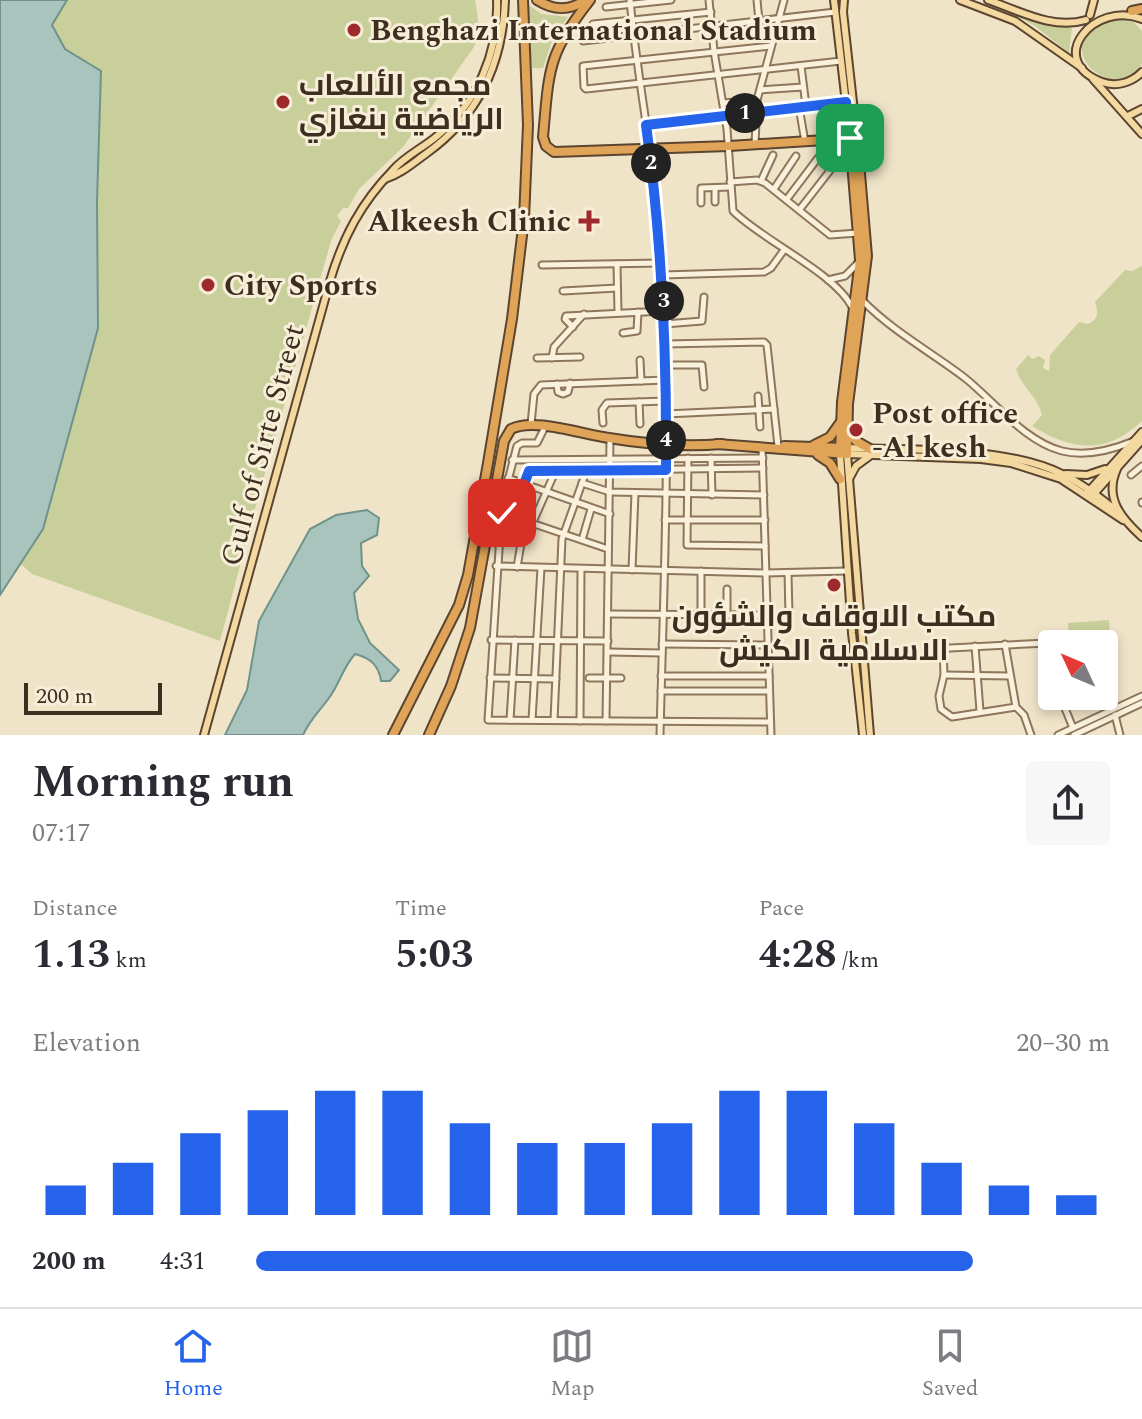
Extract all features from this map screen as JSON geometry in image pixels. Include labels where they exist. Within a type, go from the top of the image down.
[{"type":"highway","points":[[393,735],[459,605],[468,575],[488,463],[514,305],[525,208],[528,98],[523,0]]},
{"type":"highway","points":[[537,0],[560,9],[588,0]]},
{"type":"highway","points":[[588,0],[561,38],[548,74],[543,137],[546,146],[559,153],[854,138]]},
{"type":"highway","points":[[1132,11],[1142,9]]},
{"type":"highway","points":[[762,451],[778,446],[843,451],[853,311],[860,260],[853,168],[854,138]]},
{"type":"highway","points":[[429,735],[457,672],[470,628],[504,441],[511,429],[531,424],[610,439],[717,444],[762,451],[811,449],[843,426],[867,256],[854,138]]},
{"type":"highway","points":[[823,140],[853,168]]},
{"type":"highway","points":[[843,426],[870,452]]},
{"type":"highway","points":[[811,449],[830,463],[844,480]]},
{"type":"main road","name":"Gulf of Sirte Street","points":[[204,735],[339,252],[359,211],[385,179],[445,129],[469,100],[482,78],[492,48],[497,0]]},
{"type":"main road","name":"Gulf of Sirte Street","points":[[385,179],[401,172],[433,149],[469,114],[497,59],[505,0]]},
{"type":"main road","points":[[834,0],[846,102],[854,138]]},
{"type":"main road","points":[[844,0],[854,138]]},
{"type":"main road","points":[[960,0],[1002,14],[1027,28],[1106,84],[1127,82],[1142,72]]},
{"type":"main road","points":[[988,0],[1055,23],[1074,24],[1103,9]]},
{"type":"main road","points":[[1094,0],[1092,12],[1076,41],[1077,57],[1086,72],[1142,134]]},
{"type":"main road","points":[[1112,7],[1132,11],[1142,19]]},
{"type":"main road","points":[[1128,116],[1142,109]]},
{"type":"main road","points":[[1090,494],[1142,432]]},
{"type":"main road","points":[[863,735],[847,571],[843,451],[994,455],[1029,461],[1062,474],[1119,513]]},
{"type":"main road","points":[[870,735],[844,480],[870,452],[981,459],[1042,471],[1090,494],[1142,537]]},
{"type":"main road","points":[[1062,474],[1087,475],[1114,467]]},
{"type":"main road","points":[[1114,467],[1111,489],[1123,520]]},
{"type":"street","points":[[606,7],[630,2],[671,0]]},
{"type":"street","points":[[709,0],[729,146],[732,209],[827,280],[848,299],[853,311]]},
{"type":"street","points":[[757,0],[759,21]]},
{"type":"street","points":[[755,144],[757,100],[783,0]]},
{"type":"street","points":[[630,2],[649,149],[665,324],[666,470],[660,735]]},
{"type":"street","points":[[593,24],[711,12]]},
{"type":"street","points":[[583,41],[835,12]]},
{"type":"street","points":[[771,46],[583,66],[584,87],[641,84],[841,61]]},
{"type":"street","points":[[801,66],[805,142]]},
{"type":"street","points":[[760,90],[803,87]]},
{"type":"street","points":[[723,103],[757,100]]},
{"type":"street","points":[[646,125],[846,102]]},
{"type":"street","points":[[761,181],[773,155]]},
{"type":"street","points":[[774,189],[796,156]]},
{"type":"street","points":[[787,199],[818,158]]},
{"type":"street","points":[[800,209],[832,168]]},
{"type":"street","points":[[701,203],[701,188],[761,181],[830,235],[859,233]]},
{"type":"street","points":[[715,188],[715,202]]},
{"type":"street","points":[[662,275],[764,272],[771,268],[784,250]]},
{"type":"street","points":[[827,280],[845,276],[860,260]]},
{"type":"street","points":[[542,265],[661,263]]},
{"type":"street","points":[[617,264],[618,313]]},
{"type":"street","points":[[563,291],[617,288]]},
{"type":"street","points":[[665,324],[702,321],[704,297]]},
{"type":"street","points":[[862,300],[878,317],[953,370],[1050,447],[1065,452],[1096,453],[1138,440]]},
{"type":"street","points":[[573,327],[566,321],[566,316],[664,311]]},
{"type":"street","points":[[623,333],[637,331],[638,312]]},
{"type":"street","points":[[552,358],[554,347],[584,314]]},
{"type":"street","points":[[665,344],[764,342],[767,345],[778,446]]},
{"type":"street","points":[[537,358],[580,357]]},
{"type":"street","points":[[640,360],[641,381]]},
{"type":"street","points":[[665,365],[702,365],[704,387]]},
{"type":"street","points":[[531,424],[536,390],[543,385],[665,380]]},
{"type":"street","points":[[557,384],[558,392],[563,394],[568,392],[570,383]]},
{"type":"street","points":[[758,396],[760,427]]},
{"type":"street","points":[[603,423],[602,410],[605,405],[666,401]]},
{"type":"street","points":[[639,402],[640,424]]},
{"type":"street","points":[[665,414],[774,409]]},
{"type":"street","points":[[545,427],[537,443],[518,445],[508,478],[496,566],[488,720],[770,722]]},
{"type":"street","points":[[606,721],[610,439]]},
{"type":"street","points":[[512,460],[711,458],[762,451],[771,735]]},
{"type":"street","points":[[688,458],[687,545],[765,546]]},
{"type":"street","points":[[711,458],[712,495]]},
{"type":"street","points":[[1131,475],[1142,466]]},
{"type":"street","points":[[512,516],[529,471],[763,468]]},
{"type":"street","points":[[533,523],[555,472]]},
{"type":"street","points":[[554,720],[563,533],[586,472]]},
{"type":"street","points":[[508,478],[610,514]]},
{"type":"street","points":[[582,483],[610,492],[764,495]]},
{"type":"street","points":[[632,570],[635,493]]},
{"type":"street","points":[[582,540],[591,509]]},
{"type":"street","points":[[502,513],[608,549]]},
{"type":"street","points":[[517,567],[525,520]]},
{"type":"street","points":[[665,520],[765,520]]},
{"type":"street","points":[[496,566],[766,573],[847,571]]},
{"type":"street","points":[[532,720],[541,568]]},
{"type":"street","points":[[580,721],[581,570]]},
{"type":"street","points":[[701,571],[701,613]]},
{"type":"street","points":[[609,614],[701,613],[786,619],[789,615],[788,573]]},
{"type":"street","points":[[727,589],[727,614]]},
{"type":"street","points":[[491,640],[608,641]]},
{"type":"street","points":[[510,720],[515,640]]},
{"type":"street","points":[[931,649],[1038,643]]},
{"type":"street","points":[[662,644],[768,645]]},
{"type":"street","points":[[1005,644],[1016,707],[1024,715],[1031,735]]},
{"type":"street","points":[[975,646],[980,711]]},
{"type":"street","points":[[943,647],[944,675],[939,696],[941,709],[952,717],[1016,707]]},
{"type":"street","points":[[608,652],[662,653]]},
{"type":"street","points":[[944,675],[1010,676]]},
{"type":"street","points":[[661,676],[769,676]]},
{"type":"street","points":[[490,678],[556,679]]},
{"type":"street","points":[[589,678],[621,678]]},
{"type":"street","points":[[661,691],[769,691]]},
{"type":"street","points":[[1074,732],[1142,696]]},
{"type":"street","points":[[1058,735],[1074,732],[1142,703]]},
{"type":"street","points":[[1065,710],[1074,732]]},
{"type":"street","points":[[1115,715],[1120,735]]},
{"type":"green space","name":"City Sports","points":[[67,0],[475,0],[478,30],[474,47],[403,147],[359,189],[348,208],[343,208],[337,216],[341,221],[331,241],[220,641],[32,574],[21,564],[43,529],[98,328],[97,202],[65,49],[52,24]]},
{"type":"green space","points":[[527,4],[542,14],[568,17],[552,41],[543,68],[532,68]]},
{"type":"green space","points":[[1006,10],[1055,26],[1072,28],[1069,53],[1035,26]]},
{"type":"green space","points":[[1124,16],[1142,31],[1142,63],[1136,73],[1126,78],[1104,77],[1086,63],[1082,52],[1083,40],[1092,23]]},
{"type":"green space","points":[[1142,266],[1142,421],[1115,440],[1088,446],[1060,440],[1032,426],[1042,415],[1016,369],[1028,355],[1032,359],[1039,356],[1045,360],[1043,368],[1049,371],[1050,355],[1079,322],[1087,324],[1095,319],[1095,302],[1125,270],[1132,271]]},
{"type":"green space","points":[[1109,620],[1110,630],[1068,630],[1068,623]]},
{"type":"water","points":[[0,0],[67,0],[52,25],[65,49],[101,71],[97,202],[98,328],[43,529],[0,595]]},
{"type":"water","points":[[367,510],[379,518],[377,535],[361,543],[362,566],[369,576],[354,593],[358,619],[370,643],[399,670],[390,681],[381,681],[373,663],[355,654],[303,735],[225,735],[247,690],[259,621],[310,529],[336,515]]},
{"type":"place","name":"Benghazi International Stadium","points":[[354,30]]},
{"type":"place","name":"مجمع الأللعاب الرياضية بنغازي","points":[[283,102]]},
{"type":"place","name":"Alkeesh Clinic","points":[[589,221]]},
{"type":"place","name":"City Sports","points":[[208,285]]},
{"type":"place","name":"Post office -Al kesh","points":[[856,430]]},
{"type":"place","name":"مكتب الاوقاف والشؤون الاسلامية الكيش","points":[[834,585]]},
{"type":"route","points":[[502,513],[512,516],[529,471],[666,470],[665,324],[659,227],[646,125],[846,102],[850,138]]}]
